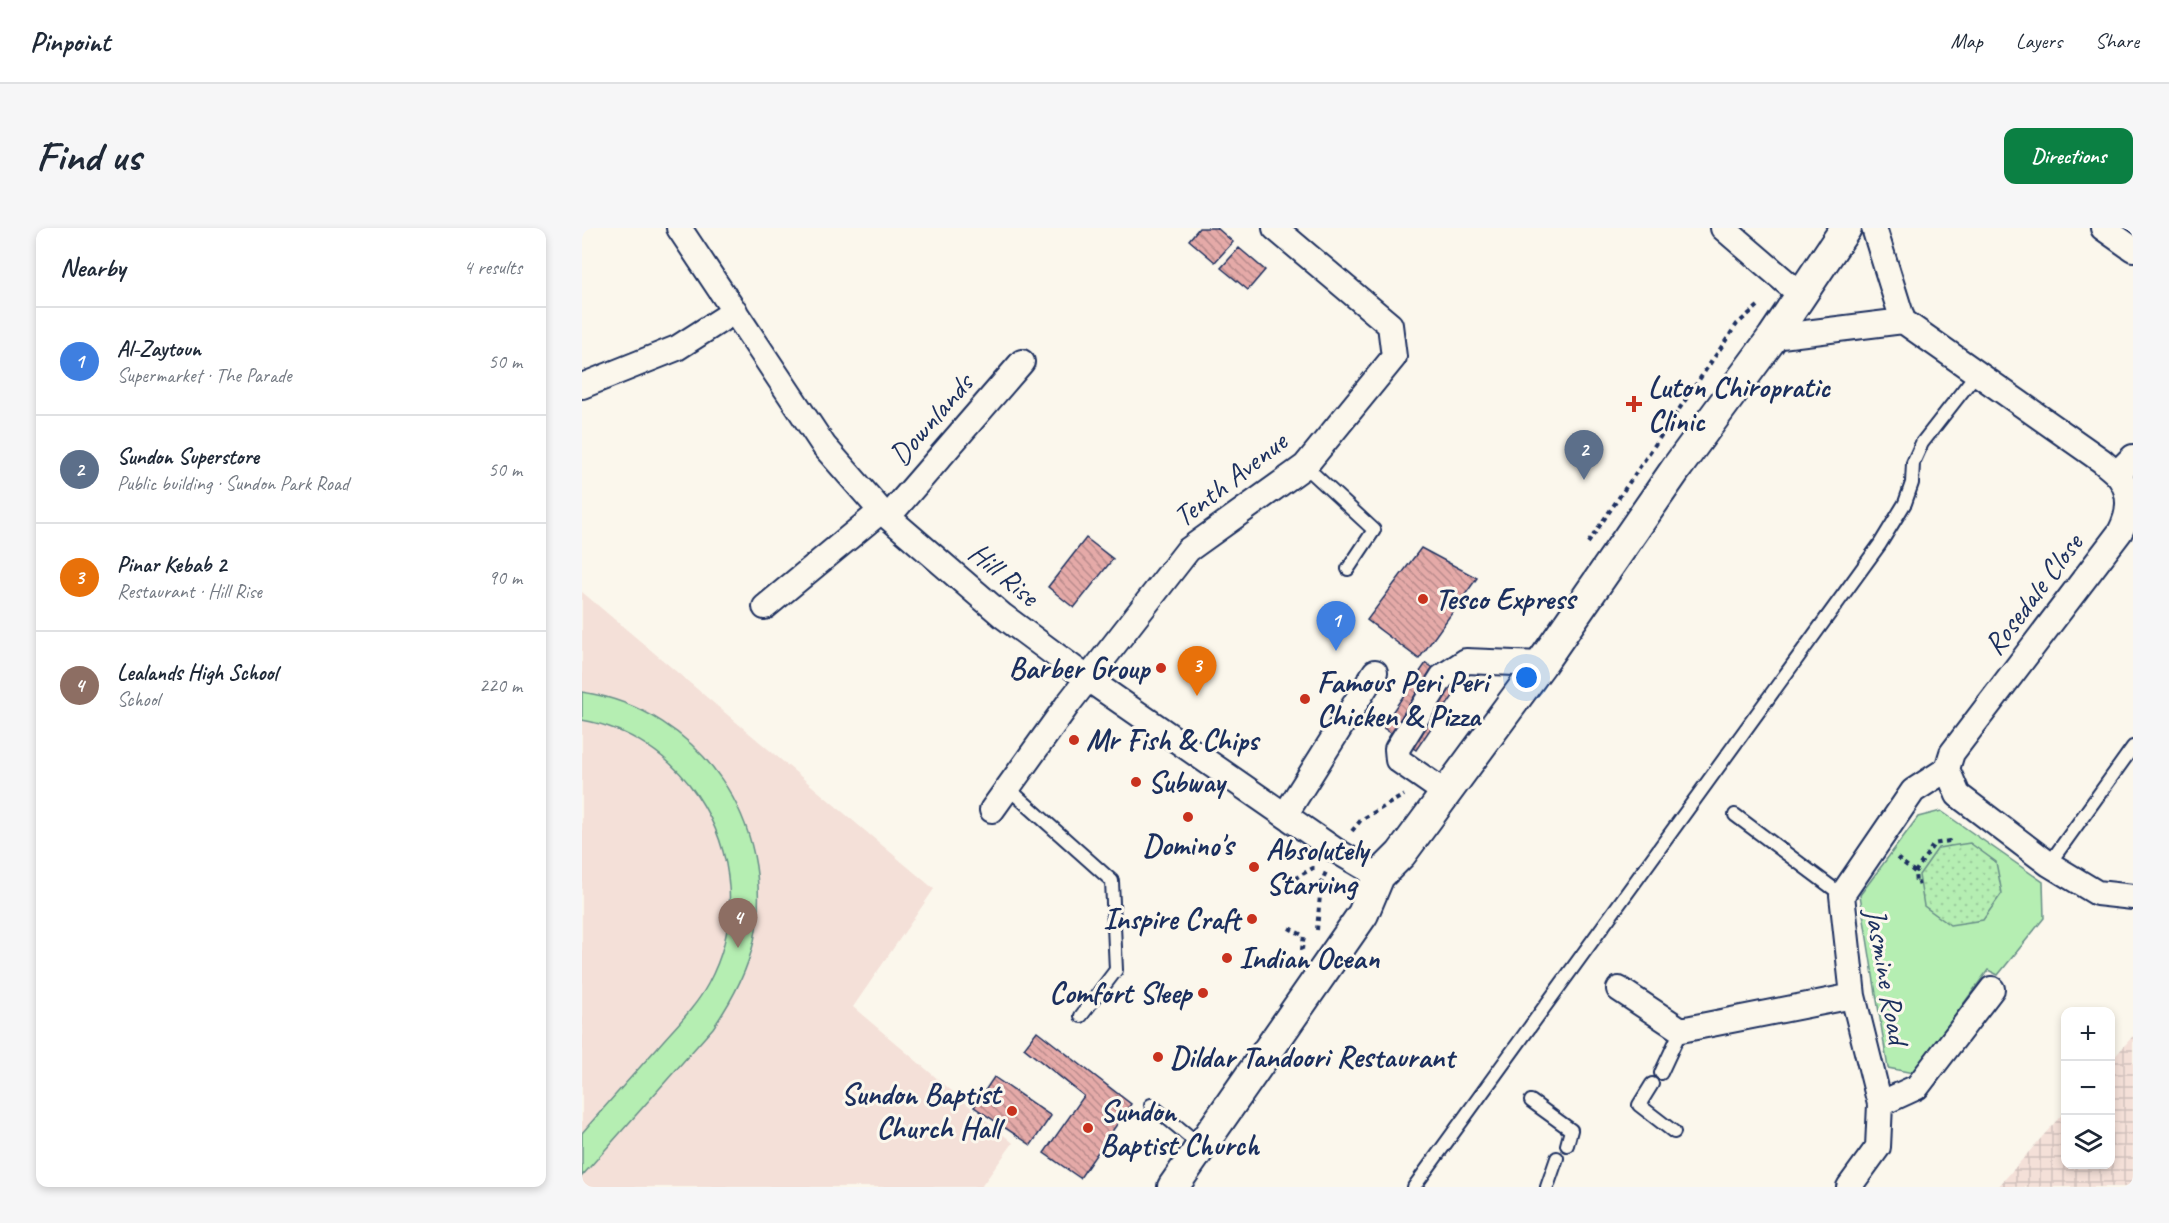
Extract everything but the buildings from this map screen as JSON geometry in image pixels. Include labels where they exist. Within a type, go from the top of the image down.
[{"type":"street","name":"Hill Rise","points":[[680,228],[824,446],[884,514],[1003,616],[1088,678],[1285,814],[1331,859],[1379,876]]},
{"type":"street","name":"Tenth Avenue","points":[[992,810],[1088,678],[1188,550],[1305,466],[1394,357],[1390,325],[1275,228]]},
{"type":"street","points":[[1723,228],[1801,295]]},
{"type":"street","points":[[1173,1187],[1363,914],[1379,876],[1401,854],[1437,787],[1541,664],[1678,466],[1773,337],[1846,228]]},
{"type":"street","points":[[1874,228],[1903,321],[2102,461],[2120,478],[2124,466],[2133,457]]},
{"type":"street","points":[[582,386],[677,348],[735,311]]},
{"type":"street","points":[[1773,337],[1903,321]]},
{"type":"street","name":"Downlands","points":[[765,607],[884,514],[1022,362]]},
{"type":"street","name":"Rosedale Close","points":[[1947,770],[1952,753],[2130,520],[2129,501],[2120,478]]},
{"type":"street","points":[[1437,787],[1398,760],[1397,749],[1442,677],[1466,661],[1541,664]]},
{"type":"street","points":[[1285,814],[1375,672]]},
{"type":"street","points":[[1947,770],[1958,795],[2049,864],[2097,893],[2133,897]]},
{"type":"street","name":"Jasmine Road","points":[[1849,1187],[1878,1147],[1880,1104],[1853,996],[1842,894],[1913,791],[1947,770]]},
{"type":"street","points":[[1619,989],[1681,1030],[1853,996]]},
{"type":"street","points":[[1880,1104],[1917,1087],[1992,989]]},
{"type":"lane","points":[[1414,1187],[1880,544],[1905,503],[1912,483],[1913,463],[1922,443],[1976,374]]},
{"type":"lane","points":[[1305,466],[1374,530],[1348,569]]},
{"type":"lane","points":[[2049,864],[2133,747]]},
{"type":"lane","points":[[1008,788],[1112,881],[1116,970],[1081,1016]]},
{"type":"lane","points":[[1735,815],[1842,894]]},
{"type":"lane","points":[[1660,1072],[1681,1030]]},
{"type":"lane","points":[[1652,1084],[1639,1105],[1674,1132]]},
{"type":"lane","points":[[1531,1101],[1571,1130],[1567,1145]]},
{"type":"lane","points":[[1150,1105],[1202,1147]]},
{"type":"lane","points":[[1547,1187],[1557,1158]]},
{"type":"path","points":[[1587,544],[1737,324],[1765,300]]},
{"type":"path","points":[[1287,883],[1331,859],[1361,820],[1437,787]]},
{"type":"path","points":[[1920,883],[1916,884],[1915,872],[1934,844],[1949,841],[1950,846]]},
{"type":"path","points":[[1877,843],[1915,872]]},
{"type":"shaded area","points":[[582,592],[934,889],[853,1007],[1013,1143],[981,1187],[582,1187]]},
{"type":"shaded area","points":[[2133,1036],[2133,1187],[1998,1187],[2061,1116],[2061,1169],[2115,1169],[2115,1056]]},
{"type":"green space","points":[[582,692],[625,703],[662,722],[695,748],[722,779],[742,816],[754,855],[758,897],[751,953],[738,987],[720,1018],[582,1176],[582,1133],[684,1017],[708,984],[719,961],[726,937],[729,888],[726,864],[710,817],[687,781],[662,756],[632,737],[582,720]]},
{"type":"green space","points":[[1941,811],[2043,882],[2044,918],[1998,975],[1988,970],[1913,1073],[1888,1068],[1860,895],[1918,817]]},
{"type":"green space","points":[[1970,843],[1996,862],[2002,893],[1983,920],[1950,925],[1924,906],[1919,875],[1938,848]]},
{"type":"place","name":"Luton Chiropratic Clinic","points":[[1634,404]]},
{"type":"place","name":"Sundon Superstore","points":[[1584,480]]},
{"type":"place","name":"Tesco Express","points":[[1423,599]]},
{"type":"place","name":"Al-Zaytoun","points":[[1336,651]]},
{"type":"place","name":"Barber Group","points":[[1161,668]]},
{"type":"place","name":"Pinar Kebab 2","points":[[1197,696]]},
{"type":"place","name":"Famous Peri Peri Chicken & Pizza","points":[[1305,699]]},
{"type":"place","name":"Mr Fish & Chips","points":[[1074,740]]},
{"type":"place","name":"Subway","points":[[1136,782]]},
{"type":"place","name":"Domino's","points":[[1188,817]]},
{"type":"place","name":"Absolutely Starving","points":[[1254,867]]},
{"type":"place","name":"Inspire Craft","points":[[1252,919]]},
{"type":"place","name":"Lealands High School","points":[[738,948]]},
{"type":"place","name":"Indian Ocean","points":[[1227,958]]},
{"type":"place","name":"Comfort Sleep","points":[[1203,993]]},
{"type":"place","name":"Dildar Tandoori Restaurant","points":[[1158,1057]]},
{"type":"place","name":"Sundon Baptist Church Hall","points":[[1012,1111]]},
{"type":"place","name":"Sundon Baptist Church","points":[[1088,1128]]}]
